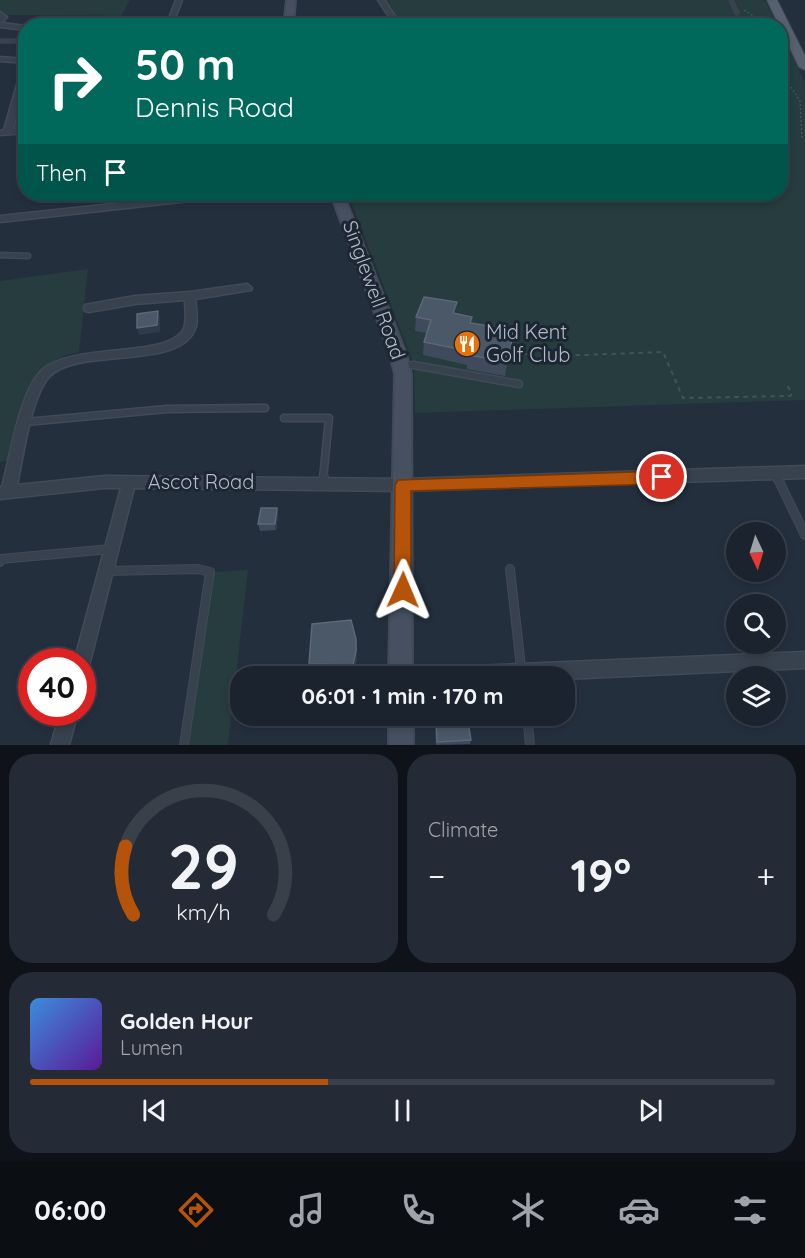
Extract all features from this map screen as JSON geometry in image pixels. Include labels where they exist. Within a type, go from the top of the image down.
[{"type":"main road","points":[[772,0],[781,18]]},
{"type":"main road","points":[[788,32],[805,67]]},
{"type":"street","points":[[172,18],[179,0]]},
{"type":"street","points":[[289,18],[291,0]]},
{"type":"street","points":[[381,0],[393,18]]},
{"type":"street","points":[[0,14],[4,17],[0,24],[18,27]]},
{"type":"street","points":[[0,59],[18,60]]},
{"type":"street","points":[[4,133],[18,91]]},
{"type":"street","points":[[0,219],[125,201]]},
{"type":"street","name":"Singlewell Road","points":[[340,201],[402,366],[401,666]]},
{"type":"street","points":[[89,308],[135,300],[190,296],[247,288]]},
{"type":"street","points":[[4,493],[35,387],[47,372],[56,366],[95,355],[156,351],[183,338],[190,329],[190,296]]},
{"type":"street","name":"Ascot Road","points":[[4,493],[129,482],[403,485],[805,472]]},
{"type":"street","points":[[86,648],[129,482]]},
{"type":"street","points":[[575,671],[805,660]]},
{"type":"street","points":[[60,745],[65,726]]},
{"type":"street","points":[[401,726],[401,745]]},
{"type":"lane","points":[[731,0],[739,11]]},
{"type":"lane","points":[[0,41],[18,41]]},
{"type":"lane","points":[[0,255],[28,256]]},
{"type":"lane","points":[[402,366],[414,365],[519,384]]},
{"type":"lane","points":[[26,422],[167,409],[265,408]]},
{"type":"lane","points":[[284,418],[329,418],[323,483]]},
{"type":"lane","points":[[775,473],[805,536]]},
{"type":"lane","points":[[0,562],[1,559],[112,549]]},
{"type":"lane","points":[[106,571],[198,569],[210,572],[184,745]]},
{"type":"lane","points":[[510,569],[521,666]]},
{"type":"lane","points":[[528,726],[530,745]]},
{"type":"path","points":[[739,11],[755,17]]},
{"type":"path","points":[[788,81],[801,98],[804,113],[802,138]]},
{"type":"path","points":[[502,337],[515,341],[519,350],[529,357],[663,352],[683,398],[790,396],[792,394],[788,385]]},
{"type":"green space","points":[[0,0],[130,0],[121,16],[8,15],[0,12]]},
{"type":"green space","points":[[383,0],[765,0],[774,18],[397,18]]},
{"type":"green space","name":"Mid Kent Golf Club","points":[[788,47],[805,83],[805,400],[415,413],[414,365],[351,201],[788,201]]},
{"type":"green space","points":[[88,269],[79,352],[60,358],[46,367],[35,379],[22,408],[9,460],[0,462],[0,281]]},
{"type":"green space","points":[[248,570],[237,666],[230,666],[228,745],[189,745],[213,572]]},
{"type":"building","points":[[424,297],[457,302],[453,313],[472,317],[470,323],[510,329],[509,332],[513,333],[508,362],[468,355],[469,351],[424,342],[431,320],[416,317]]},
{"type":"building","points":[[158,311],[157,325],[137,328],[137,314]]},
{"type":"building","points":[[261,508],[277,508],[275,524],[258,524]]},
{"type":"building","points":[[351,620],[356,639],[353,665],[309,664],[312,624]]},
{"type":"building","points":[[436,726],[469,726],[471,740],[437,742]]},
{"type":"place","name":"Mid Kent Golf Club","points":[[467,344]]},
{"type":"route","points":[[403,590],[403,485],[662,477]]}]
